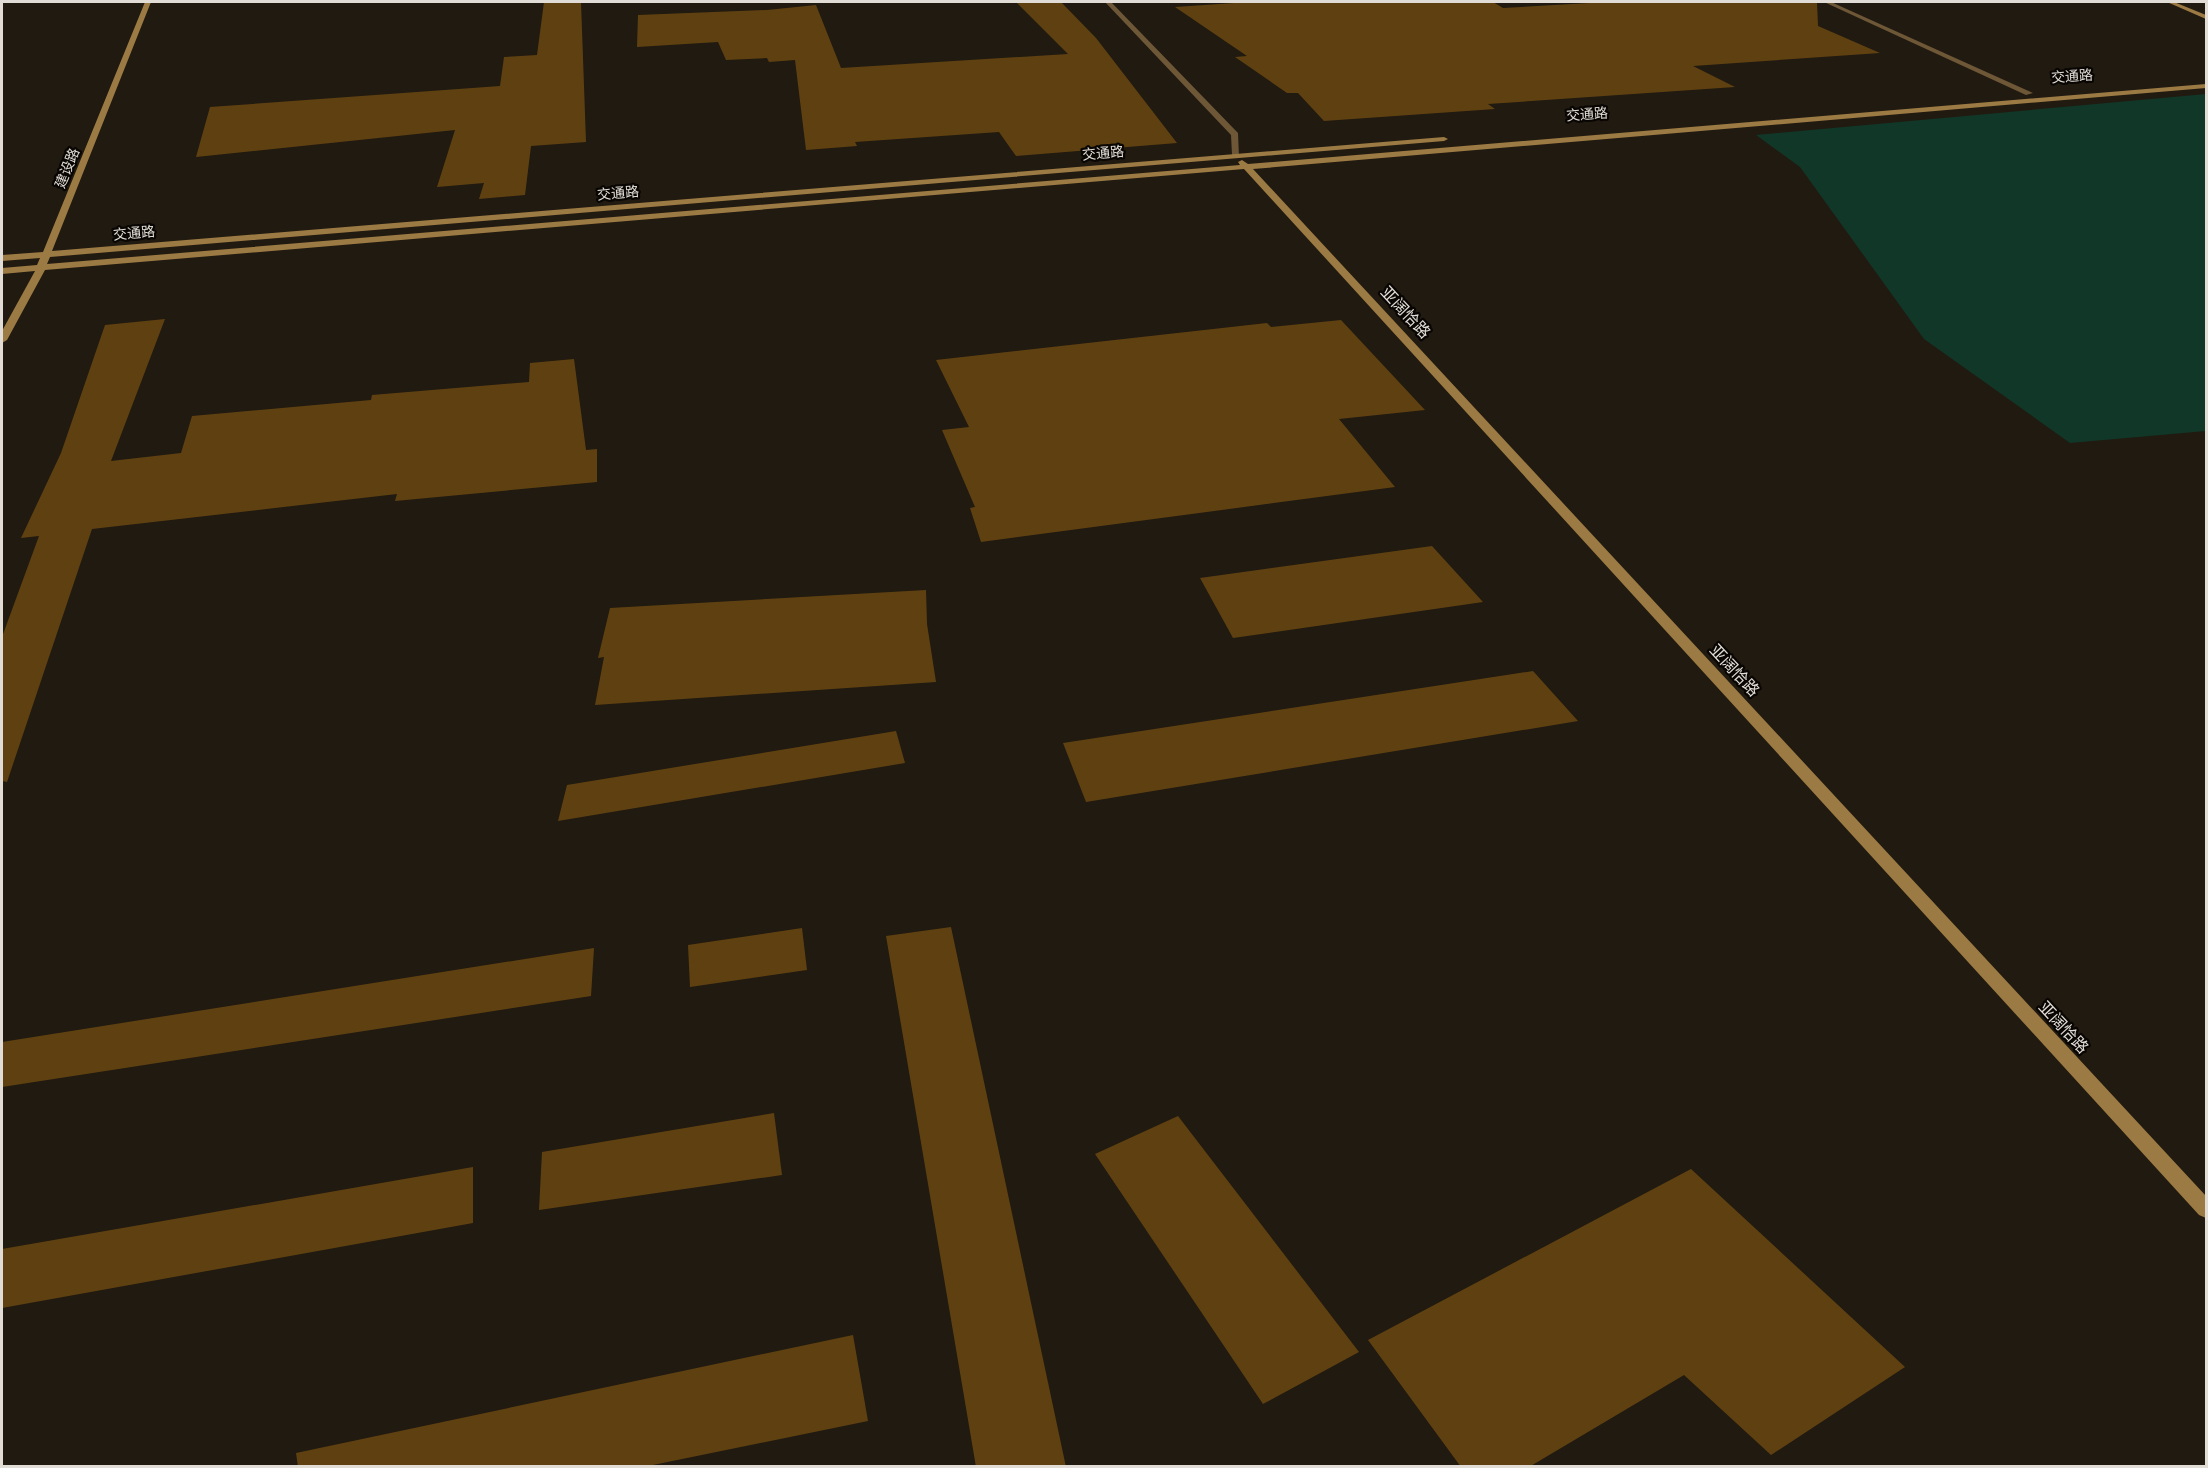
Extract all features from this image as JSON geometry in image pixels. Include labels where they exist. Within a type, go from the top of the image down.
[{"type":"main road","name":"建设路","points":[[2,340],[41,268],[148,2]]},
{"type":"main road","points":[[2169,2],[2206,17]]},
{"type":"main road","name":"交通路","points":[[1615,125],[2206,79]]},
{"type":"main road","points":[[2,271],[1241,160],[2206,86]]},
{"type":"main road","name":"交通路","points":[[2,258],[1241,160],[1449,138]]},
{"type":"main road","name":"亚阔恰路","points":[[1241,160],[2206,1209]]},
{"type":"street","points":[[1108,2],[1235,135],[1241,160]]},
{"type":"street","points":[[1827,2],[2029,93]]},
{"type":"green space","points":[[2206,94],[2206,431],[2070,443],[1924,339],[1800,167],[1756,135]]},
{"type":"building","points":[[544,2],[581,2],[586,142],[531,146],[525,195],[479,199],[484,183],[437,187],[455,130],[196,157],[210,107],[500,86],[504,57],[537,55]]},
{"type":"building","points":[[1016,2],[1061,2],[1096,38],[1177,143],[1016,156],[999,132],[855,142],[857,146],[806,150],[795,60],[769,62],[767,58],[726,60],[718,42],[637,47],[638,15],[767,10],[816,5],[841,68],[1068,54]]},
{"type":"building","points":[[1249,2],[1493,2],[1503,8],[1607,2],[1817,2],[1818,26],[1880,53],[1693,66],[1735,87],[1488,104],[1495,109],[1324,121],[1298,93],[1287,93],[1235,57],[1247,56],[1175,7]]},
{"type":"building","points":[[165,319],[111,461],[181,453],[192,416],[371,400],[372,395],[529,382],[530,363],[574,359],[586,450],[597,449],[597,482],[395,501],[397,494],[92,529],[7,782],[2,781],[2,637],[39,536],[21,538],[61,453],[105,325]]},
{"type":"building","points":[[1341,320],[1425,410],[1339,419],[1395,487],[981,542],[970,508],[975,507],[942,430],[969,427],[936,360],[1267,323],[1271,327]]},
{"type":"building","points":[[1432,546],[1483,602],[1233,638],[1200,578]]},
{"type":"building","points":[[926,590],[927,624],[936,682],[595,705],[604,657],[598,658],[610,608]]},
{"type":"building","points":[[1533,671],[1578,721],[1086,802],[1063,743]]},
{"type":"building","points":[[896,731],[905,763],[558,821],[567,785]]},
{"type":"building","points":[[951,927],[1066,1467],[976,1467],[886,936]]},
{"type":"building","points":[[802,928],[807,970],[690,987],[688,945]]},
{"type":"building","points":[[594,948],[591,996],[2,1087],[2,1042]]},
{"type":"building","points":[[774,1113],[782,1175],[539,1210],[542,1152]]},
{"type":"building","points":[[1178,1116],[1359,1352],[1263,1404],[1095,1154]]},
{"type":"building","points":[[473,1167],[473,1223],[2,1308],[2,1249]]},
{"type":"building","points":[[1691,1169],[1905,1367],[1771,1455],[1684,1375],[1529,1467],[1461,1467],[1368,1340]]},
{"type":"building","points":[[853,1335],[868,1421],[643,1467],[298,1467],[296,1453]]}]
